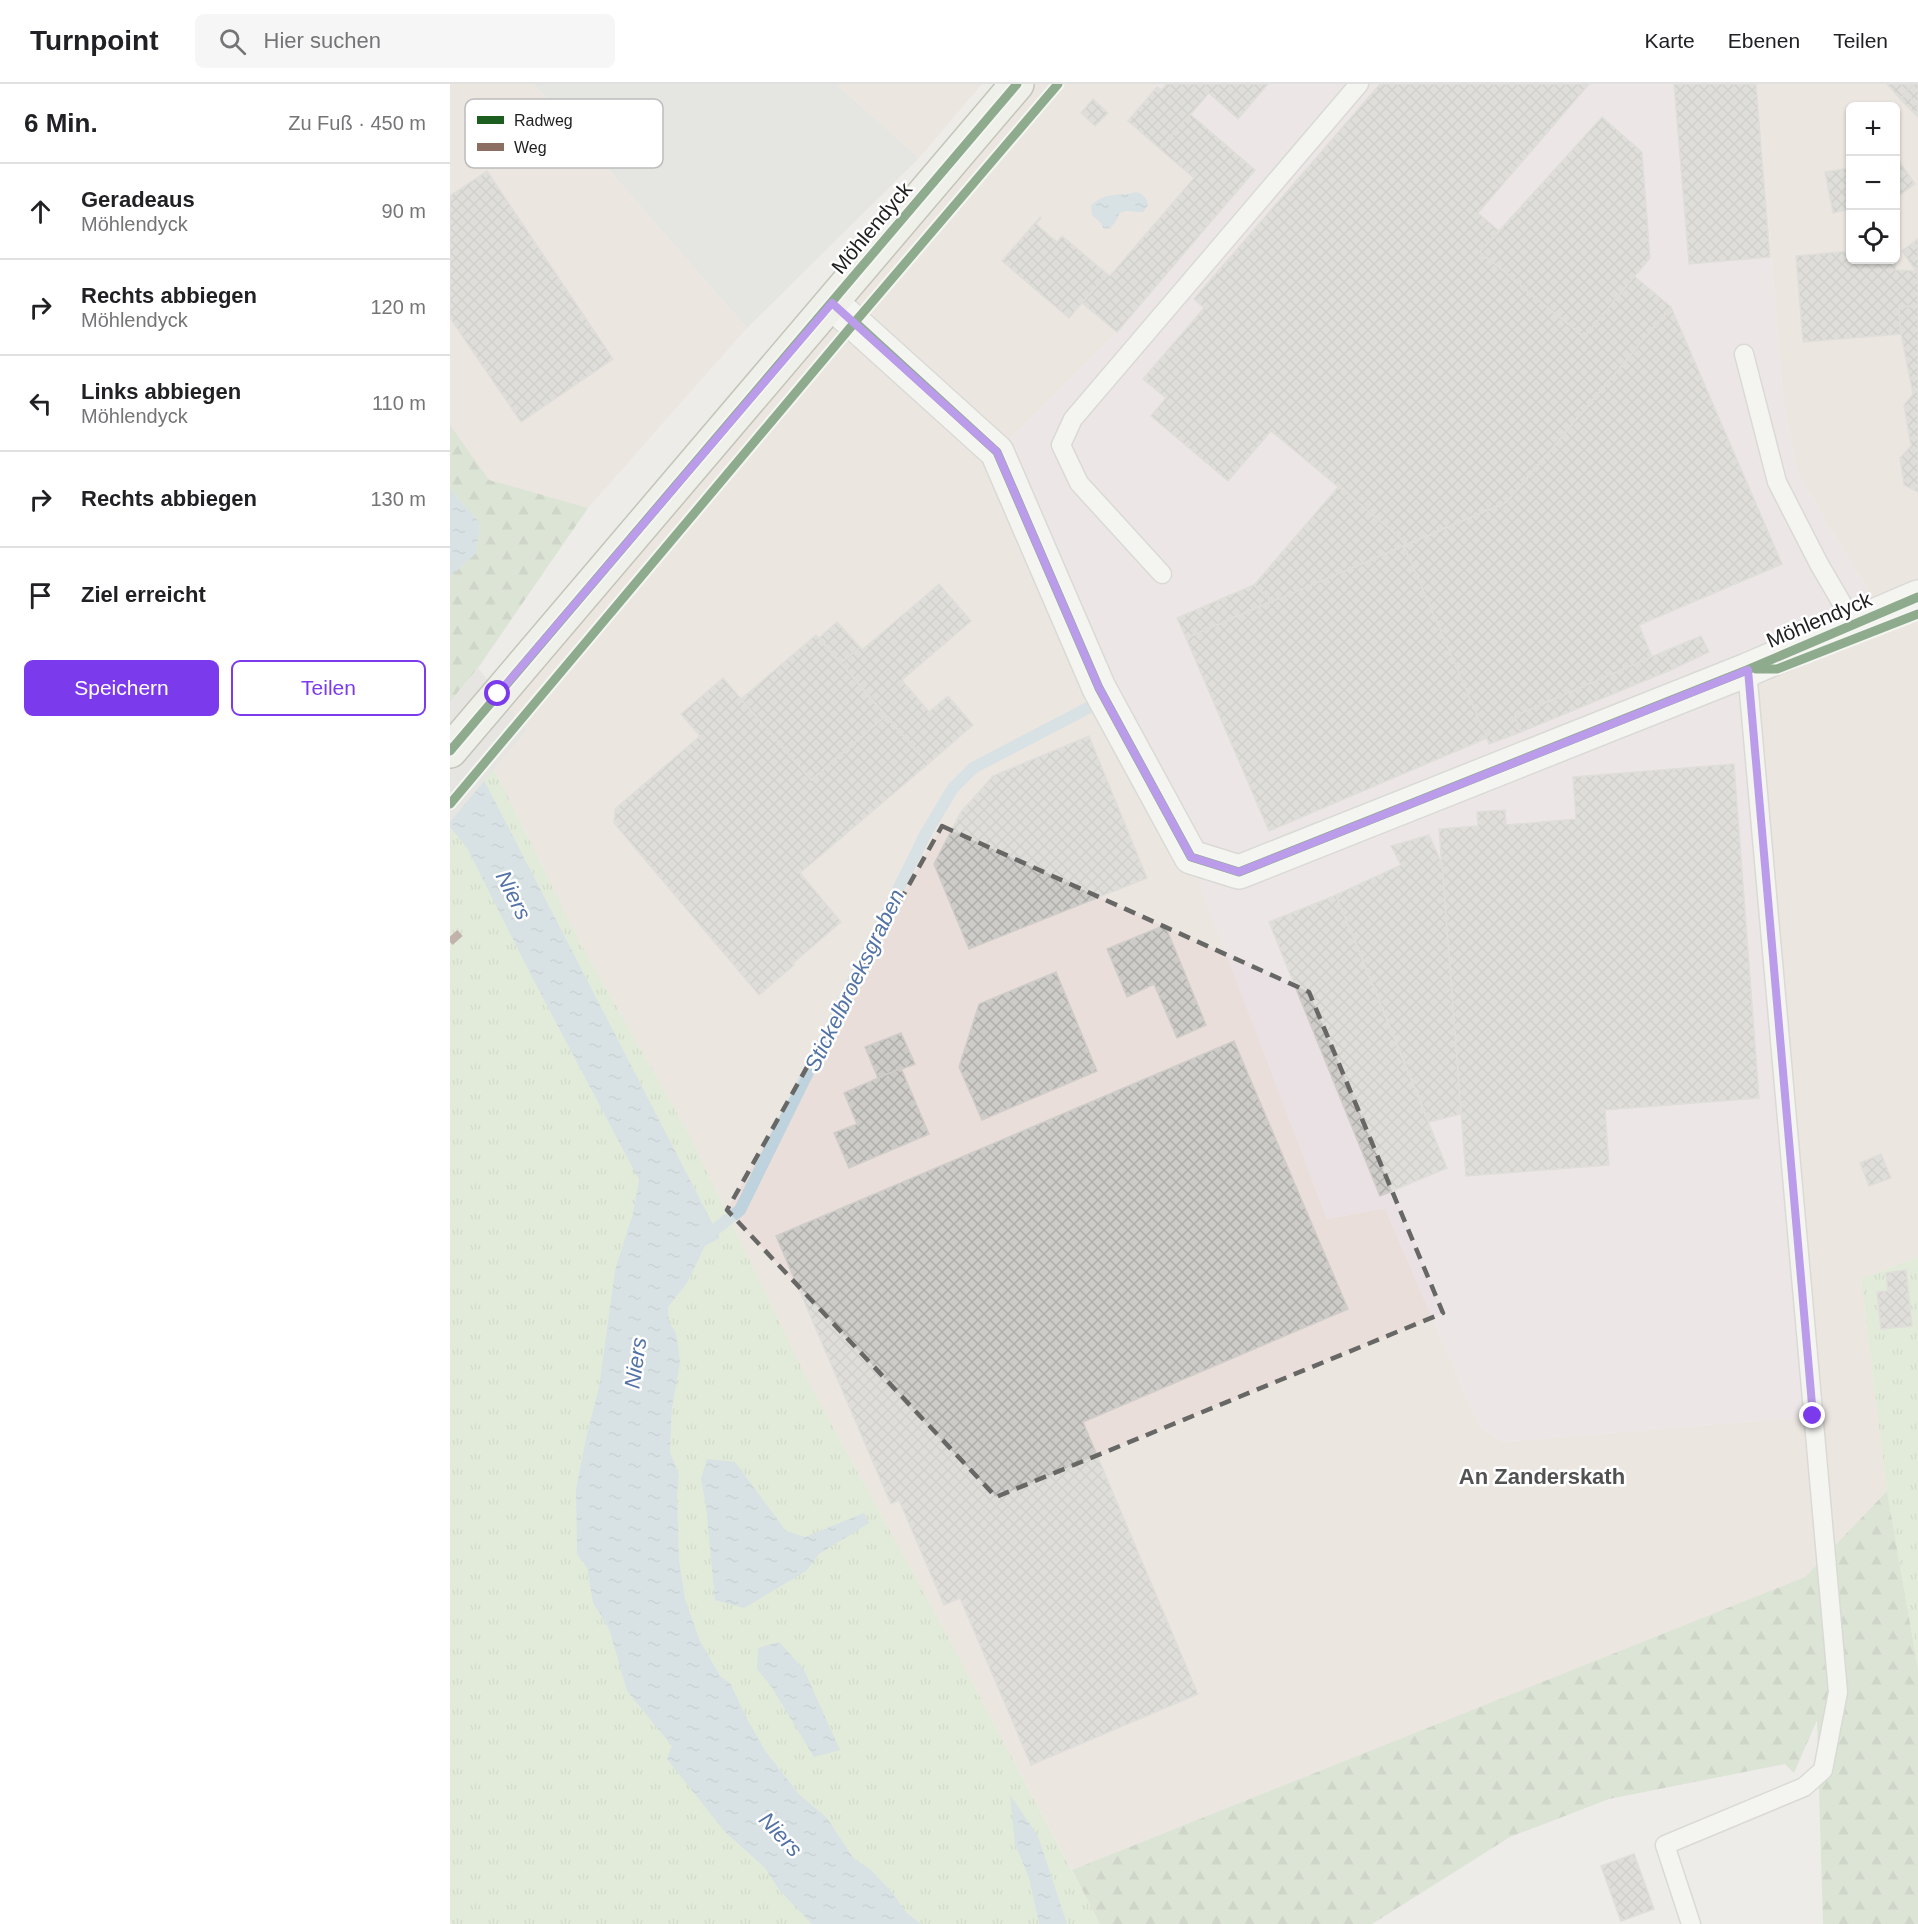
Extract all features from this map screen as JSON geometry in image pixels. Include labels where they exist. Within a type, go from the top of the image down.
[{"type":"street","name":"Möhlendyck","points":[[450,751],[1017,84]]},
{"type":"street","name":"Möhlendyck","points":[[832,303],[997,452],[1099,688],[1191,857],[1239,872],[1748,670],[1918,597]]},
{"type":"lane","points":[[1162,574],[1079,483],[1061,445],[1072,419],[1359,84]]},
{"type":"lane","points":[[1744,354],[1777,482],[1819,564],[1854,624]]},
{"type":"lane","points":[[1690,1924],[1665,1845],[1804,1787],[1817,1776],[1823,1770],[1838,1692],[1748,670]]},
{"type":"highlighted area","points":[[942,826],[1309,992],[1443,1313],[996,1497],[727,1210]]},
{"type":"shaded area","points":[[450,84],[534,84],[547,99],[465,99],[465,168],[607,168],[747,328],[588,508],[489,481],[450,425]]},
{"type":"shaded area","points":[[534,84],[836,84],[919,158],[747,328],[607,168],[663,168],[663,99],[547,99]]},
{"type":"shaded area","points":[[836,84],[982,84],[919,158]]},
{"type":"shaded area","points":[[1017,84],[1155,84],[1257,170],[1117,332],[997,452],[1191,857],[1327,1219],[1385,1208],[1478,1424],[1501,1442],[1813,1416],[1747,670],[1872,597],[1798,474],[1783,398],[1757,84],[1918,84],[1918,1257],[1861,1279],[1887,1491],[1805,1577],[1072,1870],[938,1618],[810,1385],[689,1134],[581,944],[494,769],[527,730],[498,694]]},
{"type":"shaded area","points":[[1155,84],[1757,84],[1783,398],[1798,474],[1872,597],[1747,670],[1813,1416],[1501,1442],[1478,1424],[1385,1208],[1327,1219],[1191,857],[997,452],[1117,332],[1257,170]]},
{"type":"green space","points":[[450,425],[489,480],[588,508],[478,668],[450,702],[450,577],[476,553],[480,523],[450,489]]},
{"type":"green space","points":[[494,769],[581,944],[689,1134],[810,1385],[938,1618],[1100,1924],[1067,1924],[1038,1836],[1015,1844],[1029,1878],[1039,1924],[921,1924],[907,1913],[870,1869],[854,1859],[827,1818],[799,1794],[766,1752],[700,1641],[685,1599],[679,1558],[677,1495],[679,1475],[670,1452],[676,1334],[669,1322],[668,1307],[687,1283],[705,1246],[720,1238],[484,780]]},
{"type":"green space","points":[[450,827],[467,848],[639,1180],[633,1213],[615,1270],[599,1387],[576,1489],[577,1554],[587,1568],[593,1603],[609,1629],[627,1691],[673,1746],[725,1832],[765,1868],[779,1890],[812,1924],[450,1924]]},
{"type":"green space","points":[[1918,1257],[1918,1670],[1887,1491],[1861,1279]]},
{"type":"green space","points":[[1887,1491],[1918,1670],[1918,1924],[1823,1924],[1817,1720],[1794,1773],[1785,1764],[1609,1799],[1510,1837],[1372,1924],[1100,1924],[1072,1870],[1805,1577]]},
{"type":"water","points":[[1136,192],[1144,197],[1148,205],[1143,212],[1121,212],[1110,229],[1103,228],[1102,224],[1092,215],[1091,205],[1103,197]]},
{"type":"water","points":[[450,489],[480,523],[476,553],[450,577]]},
{"type":"water","name":"Niers","points":[[450,714],[720,1238],[705,1246],[687,1283],[668,1307],[669,1322],[676,1333],[680,1362],[672,1407],[670,1452],[679,1475],[677,1495],[679,1559],[685,1599],[700,1641],[721,1677],[730,1683],[766,1752],[799,1794],[827,1818],[854,1859],[870,1869],[907,1913],[921,1924],[812,1924],[779,1890],[765,1868],[725,1832],[667,1759],[672,1746],[627,1691],[609,1629],[593,1603],[587,1568],[577,1554],[576,1489],[599,1387],[615,1270],[633,1213],[639,1180],[467,848],[450,827]]},
{"type":"water","points":[[707,1459],[735,1462],[786,1531],[805,1537],[864,1513],[869,1523],[819,1554],[806,1571],[744,1608],[715,1600],[706,1506],[701,1479]]},
{"type":"water","points":[[779,1642],[804,1670],[840,1750],[814,1757],[771,1686],[757,1669],[758,1648]]},
{"type":"water","points":[[1010,1795],[1038,1836],[1067,1924],[1039,1924],[1029,1878],[1015,1844]]},
{"type":"pier","points":[[478,668],[527,730],[450,822],[450,702]]},
{"type":"building","points":[[1166,84],[1268,84],[1238,119],[1209,93],[1160,149],[1128,121],[1157,87],[1162,90]]},
{"type":"building","points":[[1380,84],[1589,84],[1478,213],[1499,231],[1480,252],[1584,337],[1634,276],[1671,307],[1507,502],[1407,544],[1271,431],[1228,481],[1151,416],[1166,398],[1143,379],[1204,308],[1194,299]]},
{"type":"building","points":[[1674,84],[1756,84],[1770,257],[1689,264]]},
{"type":"building","points":[[1887,84],[1914,84],[1900,99]]},
{"type":"building","points":[[1914,84],[1918,84],[1918,106],[1905,92]]},
{"type":"building","points":[[1906,93],[1918,106],[1917,116],[1900,99]]},
{"type":"building","points":[[1093,99],[1108,113],[1095,126],[1081,113]]},
{"type":"building","points":[[1190,114],[1255,170],[1117,332],[1082,303],[1107,274],[1110,276],[1194,178],[1160,149]]},
{"type":"building","points":[[1602,117],[1642,152],[1650,258],[1584,337],[1480,252]]},
{"type":"building","points":[[1900,162],[1915,184],[1900,195]]},
{"type":"building","points":[[1846,169],[1846,210],[1833,213],[1825,172]]},
{"type":"building","points":[[487,171],[613,359],[521,422],[450,318],[450,196]]},
{"type":"building","points":[[1040,217],[1036,224],[1057,242],[1062,236],[1107,274],[1069,318],[1002,261]]},
{"type":"building","points":[[1918,239],[1918,274],[1902,251]]},
{"type":"building","points":[[1846,251],[1846,264],[1895,264],[1896,270],[1916,271],[1918,274],[1918,305],[1899,308],[1901,334],[1803,342],[1796,256]]},
{"type":"building","points":[[1918,305],[1918,492],[1904,485],[1900,458],[1911,446],[1904,405],[1913,394],[1901,334],[1899,308]]},
{"type":"building","points":[[1671,307],[1782,564],[1639,625],[1652,657],[1515,716],[1521,732],[1489,744],[1404,546],[1507,502]]},
{"type":"building","points":[[1339,486],[1407,544],[1274,602],[1254,585]]},
{"type":"building","points":[[1404,546],[1487,738],[1269,831],[1186,638]]},
{"type":"building","points":[[939,584],[971,621],[902,680],[929,712],[948,696],[973,725],[928,764],[841,663],[860,647],[862,650]]},
{"type":"building","points":[[1254,585],[1272,601],[1186,638],[1177,618]]},
{"type":"building","points":[[837,622],[860,647],[841,663],[819,638]]},
{"type":"building","points":[[816,635],[886,716],[811,780],[741,699]]},
{"type":"building","points":[[1701,636],[1709,652],[1673,669],[1665,651]]},
{"type":"building","points":[[1665,651],[1673,669],[1521,732],[1515,716]]},
{"type":"building","points":[[723,678],[811,780],[886,716],[928,764],[800,873],[841,922],[759,995],[614,823],[615,809],[700,736],[681,714]]},
{"type":"building","points":[[1089,736],[1147,878],[969,949],[934,864],[961,812],[993,776]]},
{"type":"building","points":[[1734,764],[1759,1098],[1605,1110],[1609,1165],[1466,1176],[1439,829],[1478,826],[1477,812],[1505,810],[1506,825],[1576,819],[1573,777]]},
{"type":"building","points":[[1429,835],[1442,864],[1461,1114],[1429,1122],[1336,895],[1401,865],[1391,846]]},
{"type":"building","points":[[1336,895],[1447,1168],[1380,1196],[1269,922]]},
{"type":"building","points":[[1165,925],[1206,1025],[1177,1038],[1154,984],[1127,997],[1107,949]]},
{"type":"building","points":[[1056,972],[1097,1071],[982,1120],[959,1067],[979,1004]]},
{"type":"building","points":[[901,1033],[915,1064],[878,1078],[865,1047]]},
{"type":"building","points":[[1234,1041],[1348,1309],[1083,1422],[1198,1694],[1031,1765],[960,1598],[944,1605],[899,1500],[891,1504],[776,1236]]},
{"type":"building","points":[[901,1068],[929,1134],[849,1168],[834,1133],[857,1124],[844,1093]]},
{"type":"building","points":[[1881,1154],[1891,1178],[1869,1186],[1860,1163]]},
{"type":"building","points":[[1906,1270],[1912,1326],[1881,1329],[1877,1292],[1888,1291],[1886,1273]]},
{"type":"building","points":[[1634,1854],[1654,1909],[1621,1921],[1601,1866]]},
{"type":"waterway","name":"Stickelbroeksgraben","points":[[704,1238],[740,1210],[926,833],[953,788],[973,768],[1088,708]]},
{"type":"marked path","points":[[450,942],[460,933]]},
{"type":"cycle path","points":[[450,751],[1017,84]]},
{"type":"cycle path","points":[[450,804],[1058,84]]},
{"type":"cycle path","points":[[855,322],[997,452],[1099,688],[1191,857],[1239,872],[1747,670],[1918,597]]},
{"type":"cycle path","points":[[1756,669],[1777,669],[1918,614]]},
{"type":"district","name":"An Zanderskath","points":[[1542,1476]]},
{"type":"route","points":[[498,694],[832,303],[997,452],[1099,688],[1191,857],[1239,872],[1748,670],[1813,1416]]}]
